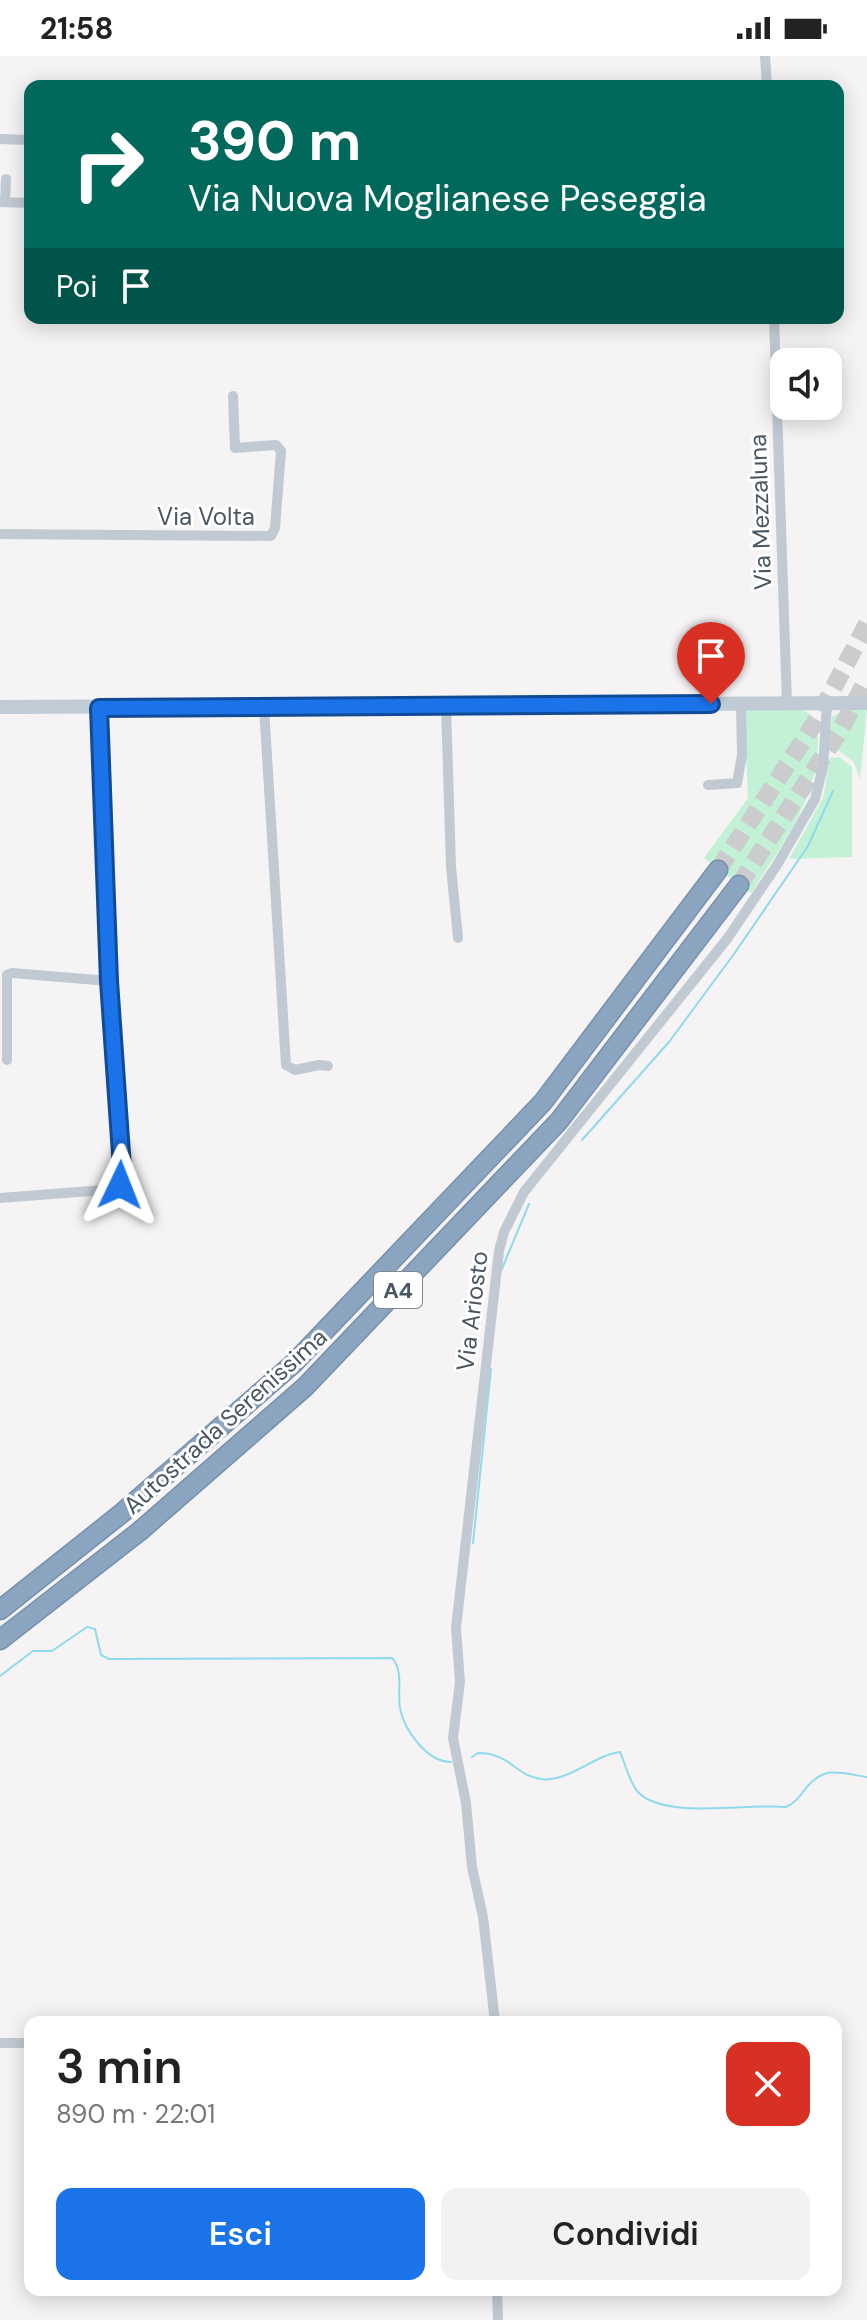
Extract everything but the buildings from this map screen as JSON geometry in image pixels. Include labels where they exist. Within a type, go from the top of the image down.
[{"type":"highway","name":"Autostrada Serenissima","points":[[0,1610],[122,1513],[294,1363],[543,1102],[718,870]]},
{"type":"highway","name":"Autostrada Serenissima","points":[[0,1640],[140,1531],[305,1387],[559,1121],[739,885]]},
{"type":"main road","points":[[0,707],[867,703]]},
{"type":"street","points":[[765,56],[767,80]]},
{"type":"street","points":[[0,139],[24,140]]},
{"type":"street","points":[[6,179],[2,202],[24,203]]},
{"type":"street","name":"Via Mezzaluna","points":[[774,324],[787,704]]},
{"type":"street","name":"Via Volta","points":[[0,534],[271,536],[275,528],[281,451],[276,445],[235,448],[233,396]]},
{"type":"street","points":[[708,785],[737,783],[742,755],[741,704]]},
{"type":"street","name":"Via Ariosto","points":[[494,2016],[483,1917],[472,1867],[466,1803],[453,1738],[460,1682],[456,1628],[499,1251],[504,1232],[524,1192],[727,939],[777,865],[815,799],[823,767],[827,704]]},
{"type":"street","points":[[446,706],[451,867],[458,938]]},
{"type":"street","points":[[264,707],[286,1065],[295,1070],[328,1066]]},
{"type":"street","points":[[0,1198],[104,1190],[120,1185],[122,1168],[109,981],[99,708]]},
{"type":"street","points":[[7,1060],[7,975],[109,981]]},
{"type":"street","points":[[0,2043],[24,2043]]},
{"type":"street","points":[[497,2296],[498,2320]]},
{"type":"green space","points":[[784,708],[805,711],[814,719],[818,737],[817,759],[806,800],[787,838],[751,893],[704,858],[748,798],[744,710]]},
{"type":"green space","points":[[846,708],[867,708],[860,779],[854,762],[829,744],[832,717]]},
{"type":"green space","points":[[839,757],[852,767],[852,857],[789,859],[823,798],[830,758]]},
{"type":"waterway","points":[[582,1140],[669,1042],[734,954],[808,846],[833,791]]},
{"type":"waterway","points":[[501,1271],[529,1204]]},
{"type":"waterway","points":[[473,1543],[491,1369]]},
{"type":"waterway","points":[[0,1676],[33,1651],[52,1651],[87,1627],[95,1629],[101,1655],[109,1659],[392,1658],[398,1669],[400,1708],[406,1726],[425,1751],[442,1761],[451,1762]]},
{"type":"waterway","points":[[472,1757],[478,1753],[489,1754],[506,1760],[532,1777],[551,1779],[620,1752],[638,1792],[650,1801],[686,1808],[786,1807],[813,1781],[827,1773],[867,1777]]},
{"type":"tunnel","points":[[718,870],[816,721],[867,624]]},
{"type":"tunnel","points":[[739,885],[841,729],[867,679]]},
{"type":"route","points":[[120,1185],[123,1178],[109,981],[99,708],[711,704]]}]
